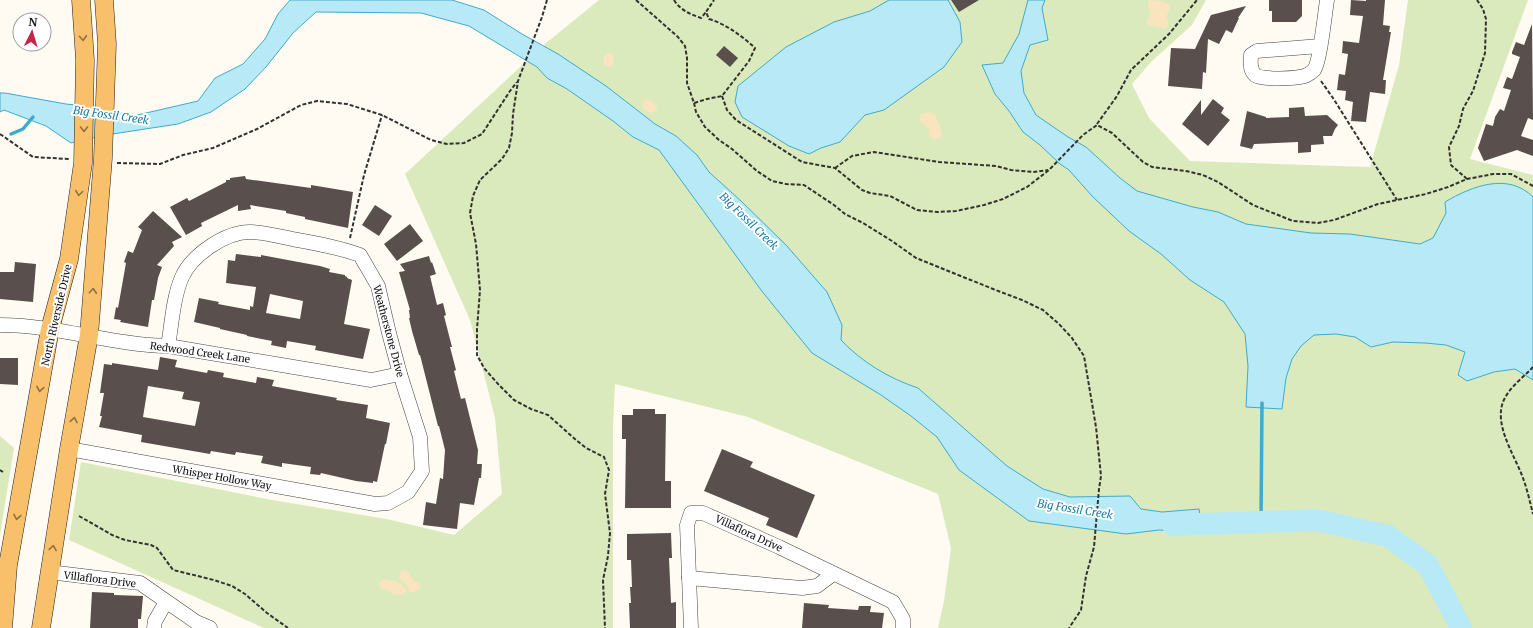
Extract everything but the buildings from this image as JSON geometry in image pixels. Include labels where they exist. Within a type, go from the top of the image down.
[{"type":"main road","name":"North Riverside Drive","points":[[3,628],[8,564],[50,329],[69,259],[85,60],[81,0]]},
{"type":"main road","points":[[41,628],[69,449],[89,336],[110,160],[106,77],[108,44],[104,0]]},
{"type":"street","points":[[1320,46],[1257,51],[1251,55],[1250,68],[1255,75],[1261,78],[1289,78],[1307,75],[1314,70],[1318,60],[1327,0]]},
{"type":"street","name":"Weatherstone Drive","points":[[168,346],[176,297],[182,277],[192,260],[219,242],[239,234],[250,232],[271,235],[360,255],[378,286],[400,374],[420,437],[422,470],[408,492],[388,503],[375,504]]},
{"type":"street","name":"Redwood Creek Lane","points":[[0,325],[21,325],[89,336],[168,346],[370,380],[400,374]]},
{"type":"street","name":"Whisper Hollow Way","points":[[69,449],[375,504]]},
{"type":"street","name":"Villaflora Drive","points":[[691,628],[687,525],[691,513],[703,513],[893,602],[903,623]]},
{"type":"street","name":"Villaflora Drive","points":[[49,572],[140,583],[196,622],[210,628]]},
{"type":"street","points":[[689,578],[802,588],[817,586],[834,574]]},
{"type":"street","points":[[154,628],[155,621],[166,602]]},
{"type":"path","points":[[547,0],[518,81],[509,148],[502,160],[480,180],[473,196],[470,213],[476,244],[480,290],[476,329],[477,355],[484,368],[499,386],[514,400],[531,409],[548,415],[581,444],[604,458],[609,470],[605,494],[610,533],[608,556],[603,580],[605,628]]},
{"type":"path","points":[[636,0],[641,1],[678,37],[685,46],[687,58],[686,83],[696,112],[705,127],[757,171],[772,181],[786,184],[804,185],[834,204],[845,214],[863,223],[916,258],[1022,300],[1043,310],[1072,338],[1084,356],[1096,427],[1101,476],[1094,547],[1086,576],[1080,610],[1069,628]]},
{"type":"path","points":[[674,0],[678,6],[690,14],[701,18],[714,0]]},
{"type":"path","points":[[722,96],[727,110],[736,120],[802,162],[835,168],[862,190],[870,193],[890,196],[917,210],[937,212],[984,205],[1027,187],[1049,170],[1083,135],[1097,124],[1117,96],[1131,70],[1169,34],[1197,0]]},
{"type":"path","points":[[1467,179],[1451,164],[1449,147],[1459,126],[1463,109],[1473,91],[1485,53],[1486,19],[1478,0]]},
{"type":"path","points":[[694,103],[722,96],[749,61],[755,48],[723,24],[709,19],[706,12]]},
{"type":"path","points":[[1314,70],[1397,200]]},
{"type":"path","points":[[110,160],[160,164],[183,155],[213,148],[257,129],[301,105],[317,101],[347,104],[382,115],[431,140],[447,144],[464,143],[482,134],[518,81]]},
{"type":"path","points":[[347,251],[364,175],[382,115]]},
{"type":"path","points":[[1097,124],[1112,133],[1143,162],[1152,167],[1186,171],[1203,175],[1218,182],[1254,205],[1293,222],[1318,223],[1334,220],[1378,204],[1426,194],[1467,179],[1493,174],[1511,174],[1533,186]]},
{"type":"path","points":[[0,134],[33,157],[77,157]]},
{"type":"path","points":[[835,168],[852,156],[874,152],[939,162],[996,166],[1017,171],[1033,172],[1049,170]]},
{"type":"path","points":[[1533,366],[1512,387],[1503,402],[1502,427],[1509,448],[1523,478],[1533,514]]},
{"type":"path","points":[[79,516],[112,535],[126,540],[151,545],[157,548],[173,570],[232,586],[245,594],[267,613],[288,628]]},
{"type":"green space","points":[[599,0],[1206,0],[1192,25],[1151,62],[1132,84],[1149,118],[1190,161],[1370,167],[1399,65],[1408,0],[1528,0],[1470,159],[1533,175],[1533,628],[938,628],[944,601],[951,548],[938,494],[748,417],[615,384],[613,427],[613,628],[264,628],[69,540],[81,462],[272,500],[387,519],[454,535],[502,494],[495,418],[470,320],[405,174],[546,43]]},
{"type":"green space","points":[[0,436],[14,448],[0,535]]},
{"type":"sand","points":[[1149,0],[1168,4],[1170,8],[1166,17],[1168,26],[1164,29],[1156,26],[1150,26],[1146,22],[1151,13],[1148,7]]},
{"type":"sand","points":[[608,53],[612,55],[613,58],[611,67],[603,62],[603,58]]},
{"type":"sand","points":[[645,99],[653,103],[657,110],[651,113],[644,110],[642,105]]},
{"type":"sand","points":[[929,112],[935,115],[942,136],[935,140],[929,136],[929,129],[920,121],[920,115]]},
{"type":"sand","points":[[404,570],[408,572],[413,580],[420,584],[420,588],[413,593],[409,591],[407,585],[399,578],[401,571]]},
{"type":"sand","points":[[383,579],[402,585],[407,591],[402,595],[393,594],[390,590],[382,589],[379,586]]},
{"type":"water","points":[[290,0],[452,0],[484,10],[522,34],[558,54],[606,86],[655,124],[676,136],[697,155],[709,172],[786,245],[827,292],[842,325],[841,340],[849,348],[886,374],[918,388],[1007,466],[1043,489],[1070,497],[1130,496],[1141,509],[1162,512],[1199,509],[1203,533],[1159,530],[1126,534],[1029,521],[959,470],[937,437],[911,416],[881,395],[812,353],[761,290],[659,150],[633,137],[567,89],[547,78],[537,67],[469,26],[421,13],[316,12],[293,33],[266,67],[245,89],[211,112],[178,124],[106,135],[71,143],[46,126],[4,110],[0,112],[0,93],[66,104],[95,107],[133,116],[198,101],[215,78],[243,64],[265,39],[278,14]]},
{"type":"water","points":[[889,0],[948,0],[960,22],[962,42],[944,67],[884,110],[865,115],[840,142],[821,148],[809,154],[789,146],[742,117],[735,102],[738,86],[786,47],[834,22],[870,11]]},
{"type":"water","points":[[1028,0],[1045,0],[1042,8],[1048,40],[1030,45],[1021,71],[1024,93],[1036,115],[1068,137],[1086,147],[1120,178],[1137,191],[1193,207],[1218,212],[1246,224],[1311,233],[1350,234],[1420,244],[1433,238],[1446,213],[1445,202],[1456,196],[1490,184],[1501,183],[1523,189],[1533,197],[1533,380],[1515,369],[1494,372],[1467,381],[1458,375],[1465,352],[1446,345],[1393,342],[1371,347],[1355,337],[1336,334],[1314,335],[1301,346],[1292,359],[1286,378],[1282,409],[1246,407],[1248,366],[1245,334],[1224,302],[1190,280],[1161,254],[1129,231],[1092,196],[1069,170],[1023,132],[995,94],[982,65],[1003,63],[1019,34]]},
{"type":"waterway","points":[[11,134],[23,129],[33,117]]},
{"type":"waterway","points":[[1261,522],[1262,403]]},
{"type":"waterway","name":"Big Fossil Creek","points":[[1173,525],[1317,520],[1388,536],[1428,565],[1461,628]]}]
